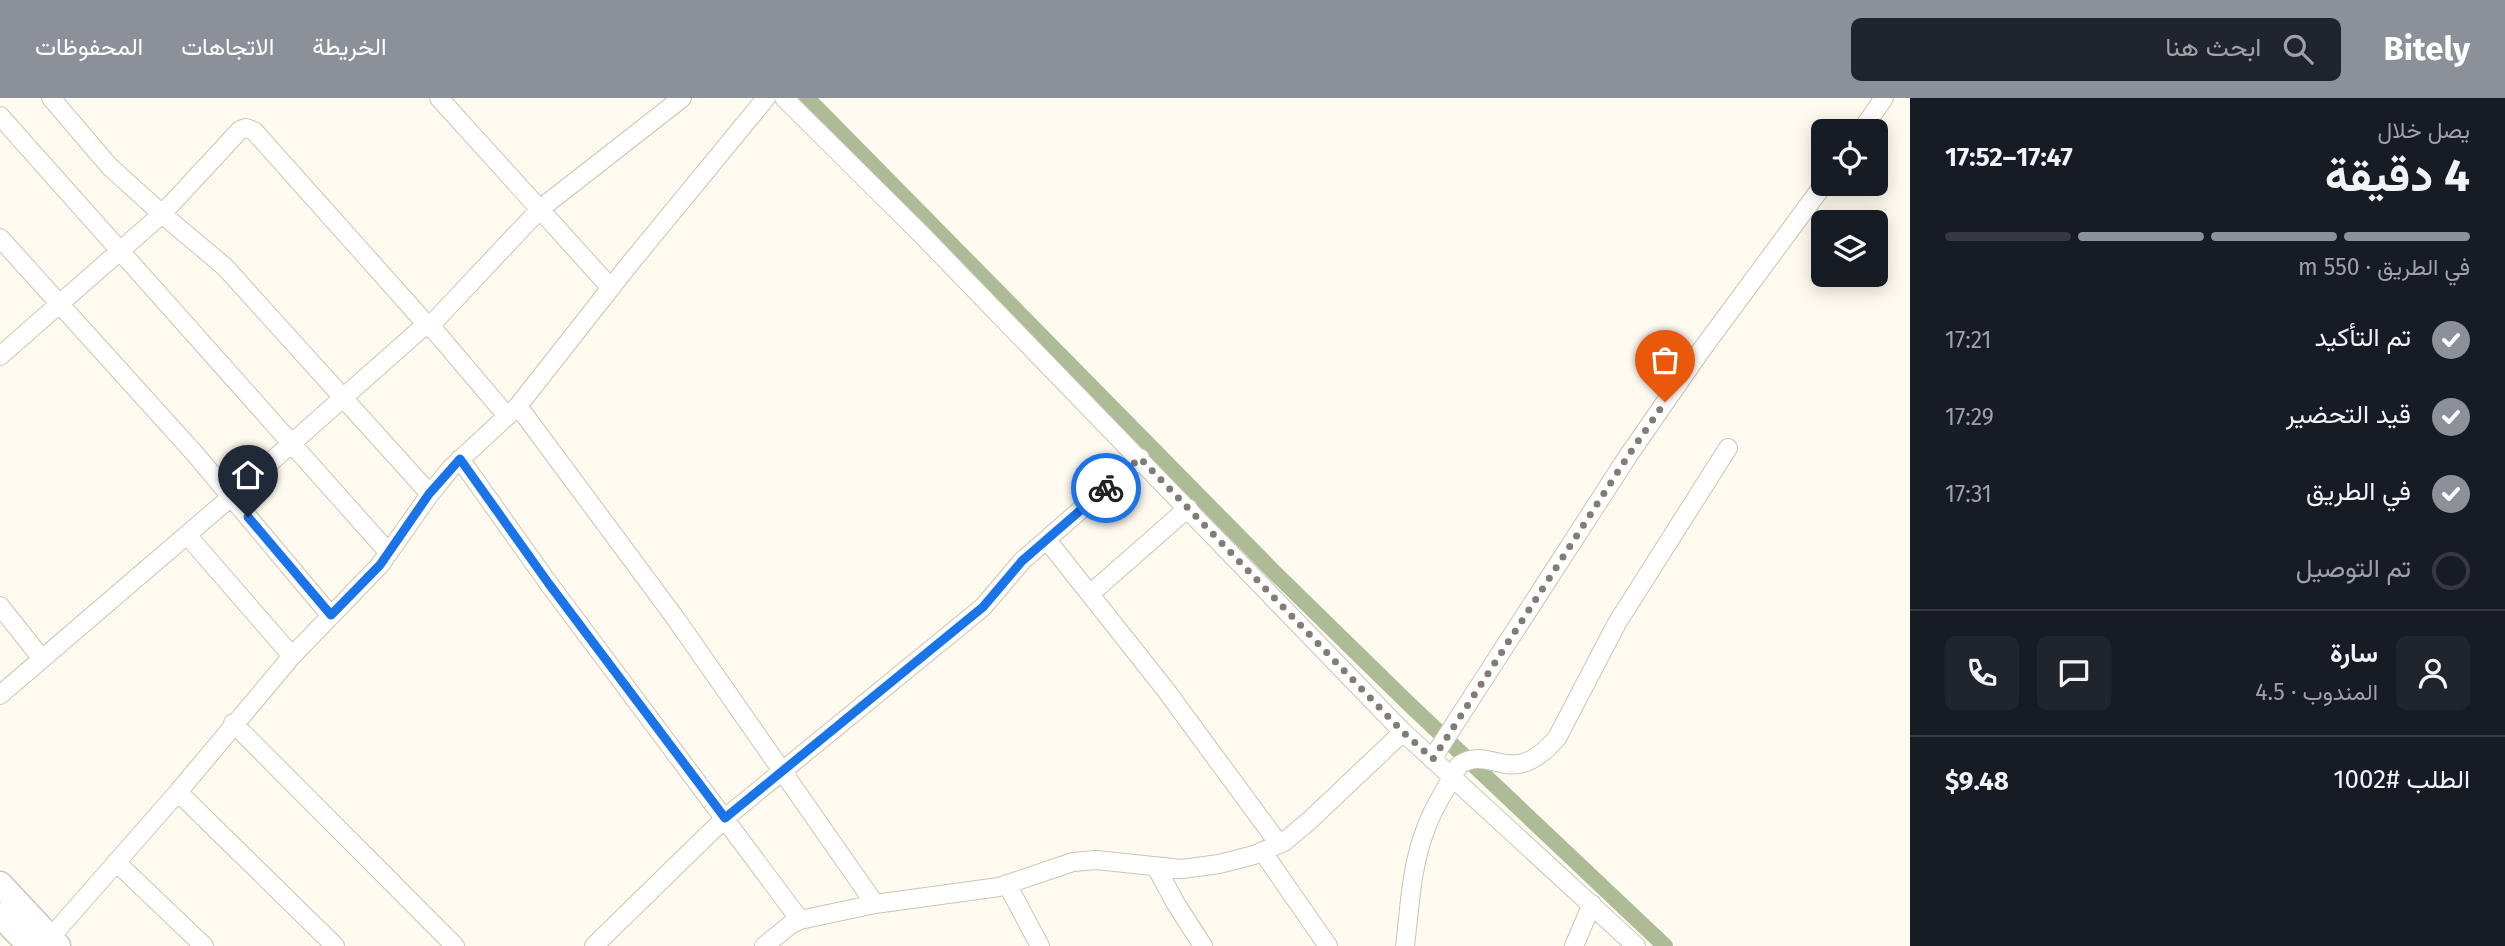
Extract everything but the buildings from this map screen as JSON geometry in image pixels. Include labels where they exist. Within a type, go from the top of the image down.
[{"type":"street","points":[[51,98],[110,167],[225,267],[429,494]]},
{"type":"street","points":[[439,98],[611,288]]},
{"type":"street","points":[[0,695],[292,444],[416,331],[429,327],[540,209],[682,98]]},
{"type":"street","points":[[46,943],[178,792],[233,723],[389,553],[429,494],[460,459],[513,411],[766,98]]},
{"type":"street","points":[[784,98],[1140,458],[1403,732],[1592,904],[1632,944]]},
{"type":"street","points":[[1869,119],[1884,98]]},
{"type":"street","points":[[0,116],[389,553]]},
{"type":"street","points":[[0,356],[162,215],[240,130],[246,128],[254,131],[429,327],[513,411],[676,619],[875,904]]},
{"type":"street","points":[[1433,759],[1628,456],[1700,352],[1815,196]]},
{"type":"street","points":[[0,238],[196,455],[331,615]]},
{"type":"street","points":[[1405,946],[1413,872],[1419,848],[1432,814],[1459,765],[1467,760],[1478,759],[1513,766],[1523,764],[1545,752],[1557,738],[1617,623],[1728,448]]},
{"type":"street","points":[[594,946],[725,818],[983,607],[1009,575],[1140,458]]},
{"type":"street","points":[[460,459],[549,584],[800,920]]},
{"type":"street","points":[[1090,594],[1188,508]]},
{"type":"street","points":[[187,535],[292,656]]},
{"type":"street","points":[[1047,540],[1165,689],[1279,844]]},
{"type":"street","points":[[0,606],[42,659]]},
{"type":"street","points":[[233,723],[456,946]]},
{"type":"street","points":[[764,946],[800,920],[875,904],[948,896],[1007,884],[1073,862],[1096,860],[1182,869],[1262,852],[1279,844],[1336,798],[1403,732]]},
{"type":"street","points":[[178,792],[335,946]]},
{"type":"street","points":[[1262,852],[1328,946]]},
{"type":"street","points":[[116,862],[204,946]]},
{"type":"street","points":[[1156,867],[1203,946]]},
{"type":"street","points":[[0,884],[46,943]]},
{"type":"street","points":[[1007,884],[1040,946]]},
{"type":"street","points":[[1574,946],[1592,904]]},
{"type":"street","points":[[0,915],[46,943]]},
{"type":"waterway","points":[[807,98],[1272,570],[1409,704],[1665,946]]},
{"type":"way so far","points":[[1106,488],[1140,458],[1403,732],[1433,759],[1665,402]]},
{"type":"route","points":[[248,517],[331,615],[380,565],[429,494],[460,459],[549,584],[725,818],[983,607],[1022,561],[1106,488]]}]
